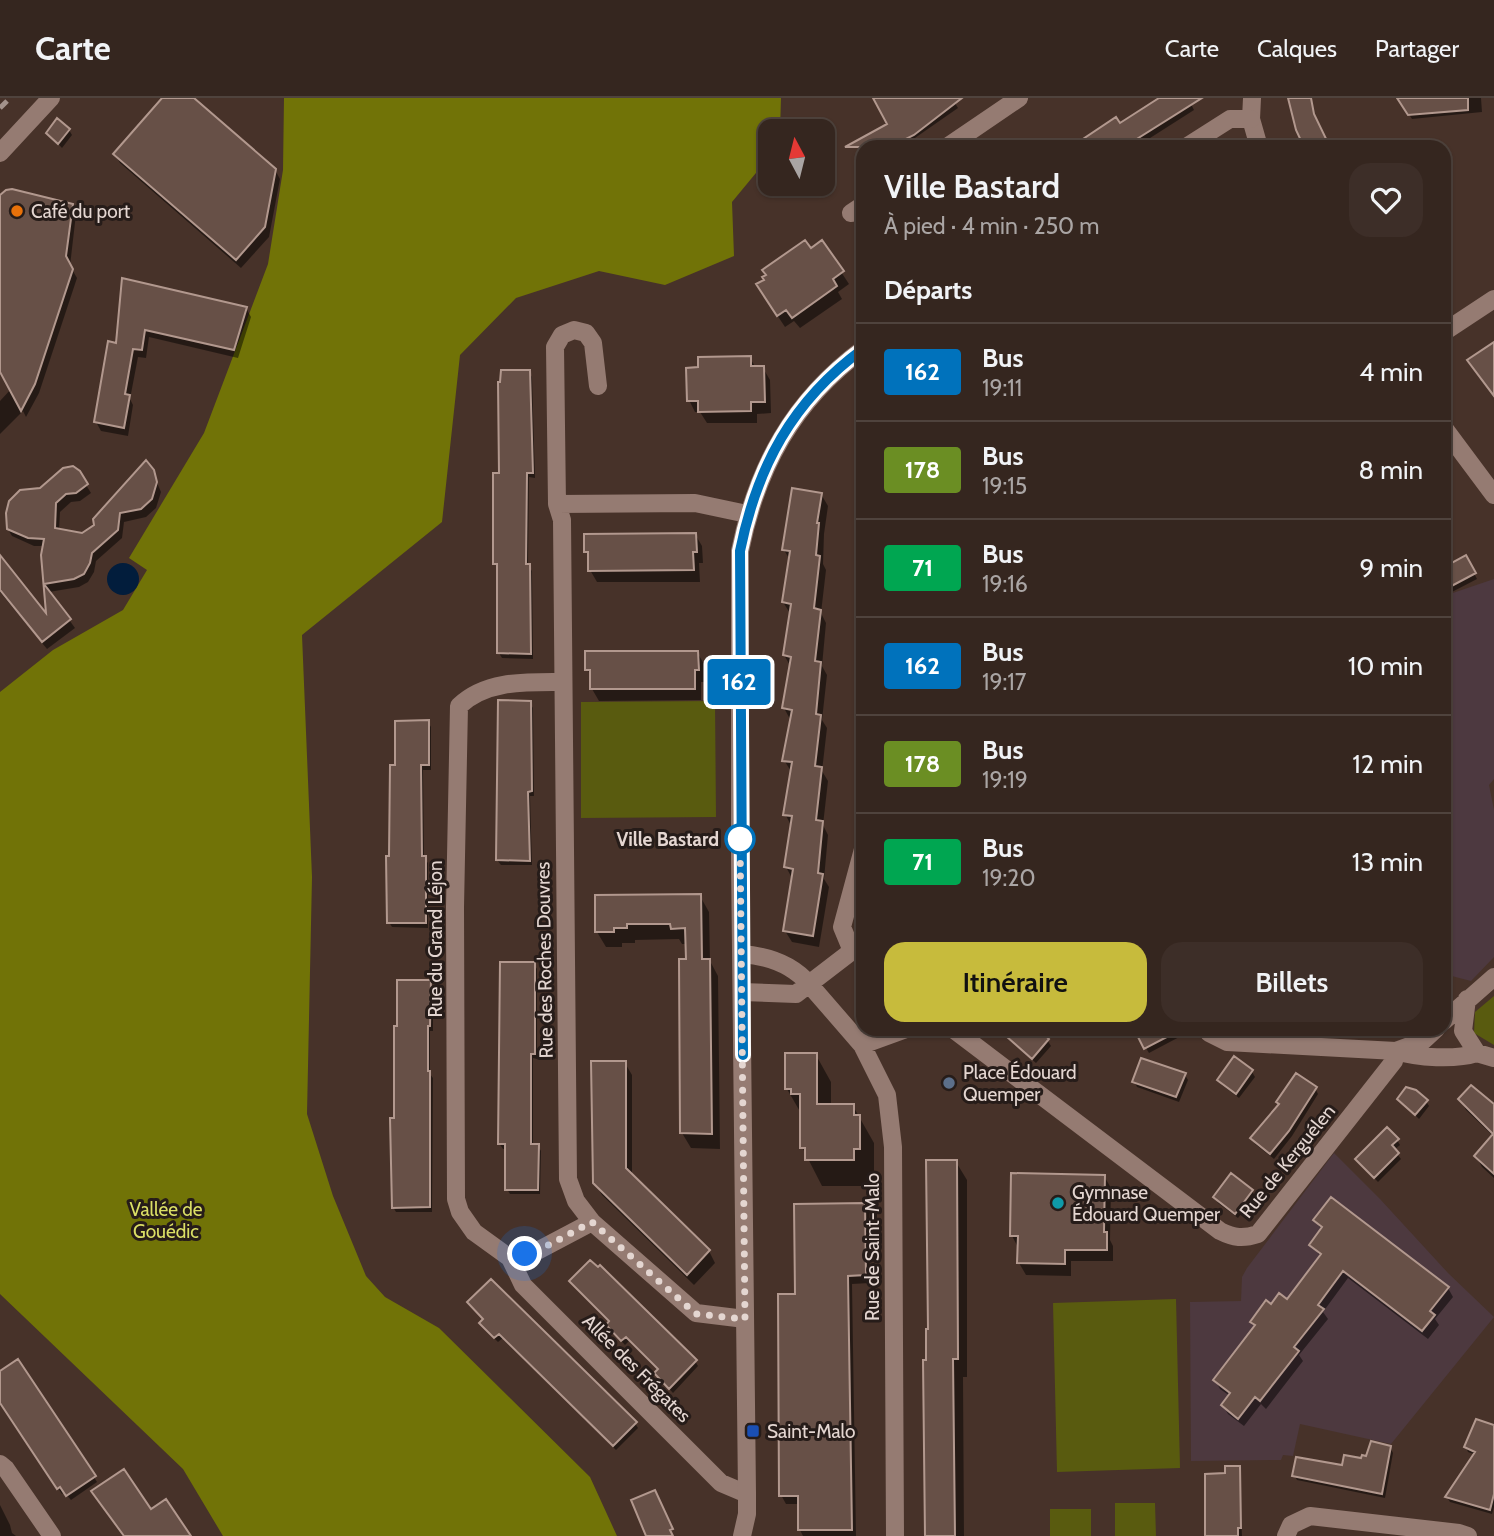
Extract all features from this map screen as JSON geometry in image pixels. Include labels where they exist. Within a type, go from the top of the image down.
[{"type":"street","points":[[0,153],[51,98]]},
{"type":"street","points":[[957,140],[1018,98]]},
{"type":"street","points":[[1252,98],[1251,119],[1257,140]]},
{"type":"street","points":[[1197,140],[1230,119],[1251,119]]},
{"type":"street","points":[[1451,327],[1494,299]]},
{"type":"street","name":"Rue des Roches Douvres","points":[[598,386],[593,343],[586,333],[574,330],[562,335],[555,347],[555,381],[558,504],[562,520],[568,1180],[576,1201],[592,1222],[696,1314],[745,1319]]},
{"type":"street","points":[[742,1536],[747,1514],[747,1494],[738,578],[740,551],[747,514],[760,477],[780,439],[823,383],[856,355]]},
{"type":"street","points":[[1451,437],[1494,495]]},
{"type":"street","points":[[558,504],[695,503],[747,514]]},
{"type":"street","name":"Rue du Grand Léjon","points":[[510,1258],[474,1232],[460,1212],[456,1199],[455,907],[459,706],[470,696],[494,686],[563,682]]},
{"type":"street","points":[[856,875],[842,927],[856,947]]},
{"type":"street","points":[[742,992],[796,994],[856,949]]},
{"type":"street","name":"Rue de Saint-Malo","points":[[742,954],[776,961],[800,974],[862,1045],[887,1095],[893,1147],[895,1536]]},
{"type":"street","points":[[1451,1014],[1494,977]]},
{"type":"street","points":[[1467,999],[1463,1031],[1485,1056]]},
{"type":"street","points":[[862,1045],[887,1036]]},
{"type":"street","name":"Rue de Kerguélen","points":[[962,1036],[1220,1231],[1233,1237],[1246,1238],[1258,1234],[1276,1214],[1394,1062],[1396,1051]]},
{"type":"street","points":[[1215,1036],[1227,1042],[1396,1051],[1408,1055],[1485,1056]]},
{"type":"street","points":[[1396,1051],[1423,1041],[1428,1036]]},
{"type":"street","points":[[510,1258],[539,1250],[592,1222]]},
{"type":"street","name":"Allée des Frégates","points":[[510,1258],[523,1285],[721,1483],[747,1494]]},
{"type":"street","points":[[0,1464],[52,1536]]},
{"type":"street","points":[[1286,1536],[1291,1525],[1310,1516],[1468,1536]]},
{"type":"shaded area","points":[[1494,579],[1494,779],[1489,785],[1494,810],[1494,957],[1471,981],[1451,976],[1451,594]]},
{"type":"shaded area","points":[[715,701],[716,817],[581,818],[581,702]]},
{"type":"shaded area","points":[[1494,996],[1494,1045],[1474,1033],[1475,1012]]},
{"type":"shaded area","points":[[1334,1153],[1448,1273],[1494,1317],[1391,1444],[1300,1424],[1293,1456],[1283,1455],[1281,1460],[1191,1461],[1190,1302],[1241,1301],[1242,1277],[1247,1268]]},
{"type":"shaded area","points":[[1176,1299],[1180,1468],[1057,1472],[1053,1303]]},
{"type":"shaded area","points":[[1115,1503],[1155,1503],[1156,1536],[1115,1536]]},
{"type":"shaded area","points":[[1050,1509],[1091,1509],[1091,1536],[1050,1536]]},
{"type":"green space","name":"Vallée de Gouédic","points":[[284,98],[781,98],[780,119],[758,119],[758,171],[732,202],[734,256],[665,285],[599,271],[516,298],[460,355],[442,522],[302,635],[312,877],[307,1114],[333,1196],[366,1276],[385,1297],[439,1328],[590,1477],[617,1536],[223,1536],[183,1469],[0,1294],[0,692],[53,650],[123,610],[147,570],[129,558],[204,433],[268,264],[283,170]]},
{"type":"water","points":[[123,563],[135,567],[139,579],[135,591],[123,595],[111,591],[107,579],[111,567]]},
{"type":"building","points":[[162,98],[194,98],[276,169],[265,227],[236,260],[113,154]]},
{"type":"building","points":[[873,98],[962,98],[904,140],[858,140],[887,124]]},
{"type":"building","points":[[1159,98],[1202,98],[1135,140],[1082,140],[1116,117],[1120,123]]},
{"type":"building","points":[[1288,98],[1311,98],[1314,114],[1327,140],[1301,140]]},
{"type":"building","points":[[1397,98],[1468,98],[1468,110],[1408,115]]},
{"type":"building","points":[[57,118],[70,129],[58,144],[46,133]]},
{"type":"building","points":[[856,141],[856,147],[845,147]]},
{"type":"building","points":[[12,189],[73,204],[66,256],[73,269],[35,384],[21,411],[0,372],[0,195]]},
{"type":"building","points":[[805,240],[811,248],[822,240],[844,271],[833,279],[837,286],[792,318],[786,310],[777,316],[756,284],[764,280],[762,277],[766,275],[762,270]]},
{"type":"building","points":[[122,278],[247,307],[234,350],[145,330],[142,350],[133,349],[125,394],[130,395],[124,428],[94,422],[108,341],[116,343]]},
{"type":"building","points":[[1494,342],[1494,396],[1467,360]]},
{"type":"building","points":[[751,356],[751,366],[764,366],[765,402],[751,402],[751,411],[698,412],[698,401],[687,401],[686,368],[698,367],[698,357]]},
{"type":"building","points":[[501,370],[530,370],[533,473],[527,473],[526,564],[530,564],[531,654],[497,653],[493,473],[499,473],[498,382]]},
{"type":"building","points":[[146,460],[154,470],[157,482],[152,499],[141,509],[120,513],[118,530],[92,553],[84,574],[74,579],[44,584],[71,619],[42,642],[0,590],[0,555],[46,613],[41,555],[44,539],[28,538],[7,529],[6,513],[9,501],[20,490],[40,488],[63,468],[73,466],[80,471],[88,484],[76,493],[66,494],[56,503],[55,528],[82,533],[94,525],[93,519]]},
{"type":"building","points":[[792,488],[822,493],[817,523],[816,555],[820,556],[814,608],[821,610],[815,661],[821,662],[816,714],[821,715],[815,766],[822,767],[816,820],[823,821],[818,873],[823,874],[813,936],[783,931],[793,869],[784,867],[792,816],[783,815],[792,762],[782,761],[792,710],[782,708],[791,657],[783,655],[791,604],[782,602],[790,551],[782,550]]},
{"type":"building","points":[[696,533],[694,570],[588,571],[584,534]]},
{"type":"building","points":[[1466,555],[1476,573],[1451,586],[1451,563]]},
{"type":"building","points":[[585,651],[698,651],[699,670],[695,670],[695,689],[590,689],[590,670],[585,670]]},
{"type":"building","points":[[498,700],[531,701],[532,791],[528,792],[530,861],[496,860]]},
{"type":"building","points":[[429,720],[429,765],[421,765],[422,856],[426,856],[426,923],[387,923],[386,856],[389,856],[390,765],[395,765],[395,721]]},
{"type":"building","points":[[701,894],[702,959],[710,959],[712,1134],[680,1133],[679,959],[686,959],[685,928],[671,929],[670,924],[627,924],[627,928],[614,928],[614,932],[595,932],[595,895]]},
{"type":"building","points":[[500,962],[535,962],[531,1144],[539,1144],[538,1190],[505,1190],[505,1144],[498,1144]]},
{"type":"building","points":[[397,980],[431,980],[428,1026],[430,1207],[392,1208],[390,1118],[394,1118]]},
{"type":"building","points":[[1006,1036],[1046,1036],[1049,1039],[1032,1059]]},
{"type":"building","points":[[1138,1036],[1169,1036],[1144,1049]]},
{"type":"building","points":[[785,1053],[817,1053],[817,1104],[854,1104],[854,1115],[860,1115],[860,1149],[854,1149],[854,1160],[805,1160],[805,1148],[800,1148],[800,1094],[791,1094],[791,1089],[785,1089]]},
{"type":"building","points":[[1234,1056],[1253,1070],[1236,1094],[1217,1080]]},
{"type":"building","points":[[1141,1058],[1186,1073],[1176,1097],[1132,1082]]},
{"type":"building","points":[[591,1061],[626,1061],[626,1168],[710,1250],[687,1275],[593,1183]]},
{"type":"building","points":[[1296,1073],[1317,1087],[1289,1131],[1270,1154],[1250,1138],[1279,1104],[1276,1102]]},
{"type":"building","points":[[1471,1085],[1494,1104],[1494,1174],[1474,1156],[1493,1134],[1458,1099]]},
{"type":"building","points":[[1406,1087],[1416,1090],[1428,1100],[1415,1115],[1397,1099]]},
{"type":"building","points":[[1387,1127],[1399,1139],[1392,1145],[1399,1153],[1374,1178],[1355,1159]]},
{"type":"building","points":[[926,1160],[957,1160],[958,1359],[953,1359],[955,1536],[925,1536],[923,1360],[926,1360],[928,1329]]},
{"type":"building","name":"Gymnase Édouard Quemper","points":[[1011,1173],[1105,1175],[1104,1232],[1107,1232],[1107,1250],[1065,1250],[1065,1264],[1017,1263],[1018,1236],[1010,1236]]},
{"type":"building","points":[[1231,1173],[1253,1190],[1235,1214],[1213,1197]]},
{"type":"building","points":[[1331,1197],[1449,1287],[1430,1311],[1435,1315],[1422,1331],[1343,1271],[1318,1305],[1324,1309],[1294,1347],[1299,1351],[1260,1401],[1255,1397],[1238,1419],[1221,1405],[1230,1393],[1213,1380],[1255,1325],[1250,1322],[1266,1300],[1271,1304],[1279,1293],[1287,1299],[1321,1254],[1309,1245],[1322,1227],[1313,1220]]},
{"type":"building","points":[[865,1203],[866,1275],[848,1276],[852,1530],[798,1530],[798,1496],[779,1496],[778,1294],[795,1294],[794,1204]]},
{"type":"building","points":[[590,1260],[598,1267],[600,1265],[697,1360],[669,1389],[654,1373],[658,1369],[626,1337],[621,1341],[606,1325],[609,1321],[569,1281]]},
{"type":"building","points":[[491,1279],[637,1422],[613,1446],[499,1334],[494,1338],[479,1323],[483,1319],[467,1302]]},
{"type":"building","points":[[18,1359],[96,1476],[66,1496],[60,1487],[57,1489],[0,1403],[0,1371]]},
{"type":"building","points":[[1476,1419],[1494,1425],[1494,1494],[1490,1510],[1445,1497],[1475,1452],[1464,1447]]},
{"type":"building","points":[[1371,1441],[1391,1446],[1382,1494],[1292,1476],[1296,1457],[1342,1465],[1344,1455],[1361,1458],[1362,1455],[1366,1456]]},
{"type":"building","points":[[1225,1466],[1240,1466],[1241,1528],[1238,1528],[1238,1536],[1205,1536],[1205,1474],[1225,1473]]},
{"type":"building","points":[[124,1469],[151,1509],[166,1499],[191,1536],[124,1536],[91,1491]]},
{"type":"building","points":[[655,1490],[673,1529],[670,1530],[673,1536],[646,1536],[631,1500]]},
{"type":"railway","points":[[0,108],[10,98]]},
{"type":"bus line","name":"162","points":[[743,1055],[738,578],[740,551],[747,514],[760,477],[780,439],[823,383],[856,354]]},
{"type":"place","name":"Café du port","points":[[17,211]]},
{"type":"place","name":"Ville Bastard","points":[[740,839]]},
{"type":"place","name":"Place Édouard Quemper","points":[[949,1083]]},
{"type":"place","name":"Gymnase Édouard Quemper","points":[[1058,1203]]},
{"type":"place","name":"Saint-Malo","points":[[753,1431]]},
{"type":"route","points":[[525,1254],[539,1250],[592,1222],[696,1314],[745,1319],[740,834],[740,839]]}]
